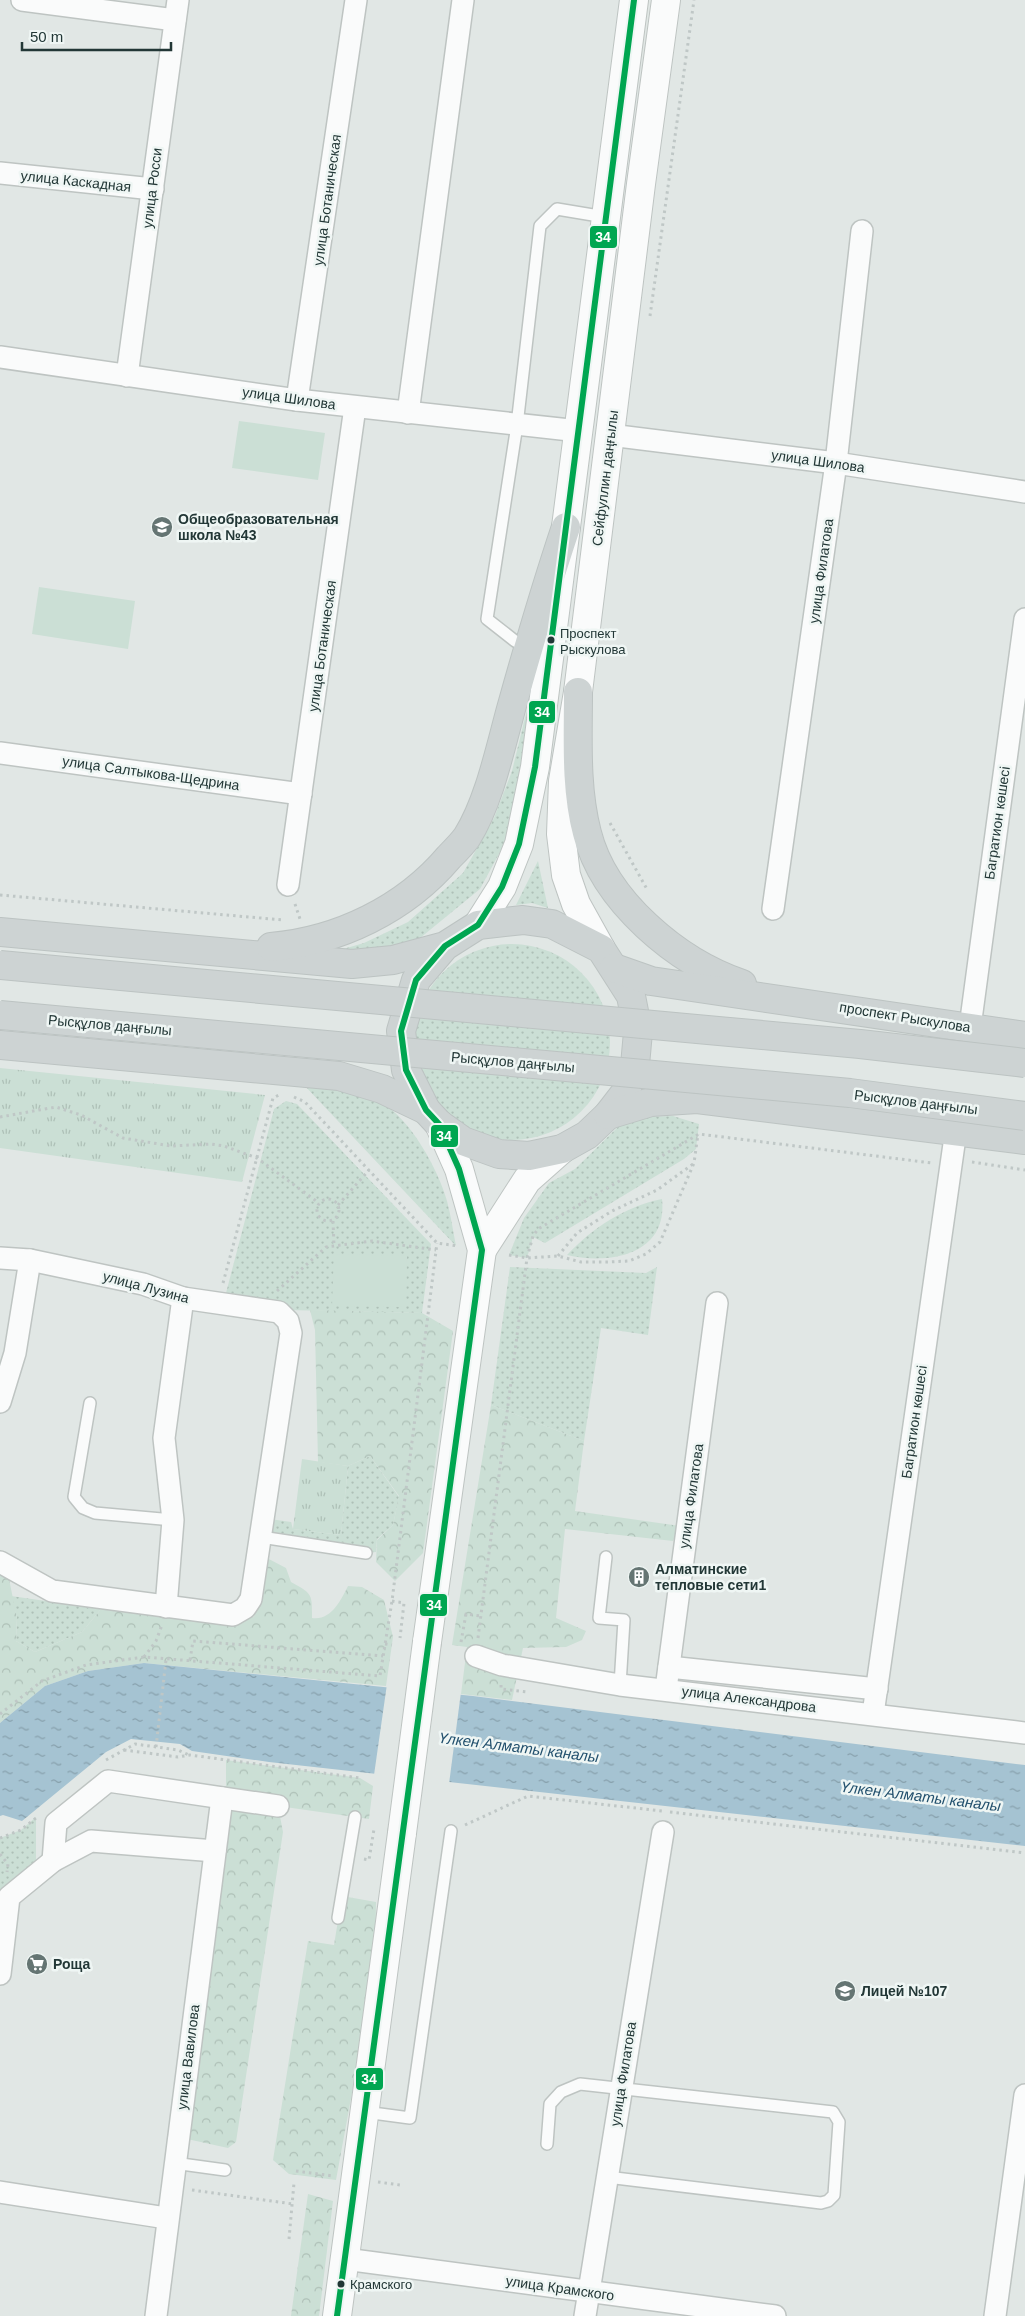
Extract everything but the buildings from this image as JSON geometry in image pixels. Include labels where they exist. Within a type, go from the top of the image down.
[{"type":"main road","points":[[478,926],[502,887],[519,844],[535,766],[634,0]]},
{"type":"main road","name":"Сейфуллин даңғылы","points":[[608,958],[576,904],[566,875],[561,834],[563,781],[578,692],[640,194],[671,1]]},
{"type":"main road","points":[[220,952],[299,944],[338,933],[385,912],[433,877],[467,837],[489,788],[528,648],[566,527]]},
{"type":"main road","points":[[578,692],[580,791],[587,833],[600,865],[617,893],[669,946],[697,964],[737,982],[786,999]]},
{"type":"main road","points":[[0,932],[352,964],[393,960],[445,946],[478,926],[523,920],[552,924],[608,958],[651,981],[786,999]]},
{"type":"main road","points":[[337,2316],[366,2112],[427,1642],[470,1248],[459,1170],[406,1070],[401,1032],[416,980],[445,946]]},
{"type":"main road","points":[[470,1248],[527,1180],[562,1150],[587,1135],[608,1115],[625,1093],[636,1065],[638,1032],[631,996],[608,958]]},
{"type":"main road","points":[[0,965],[860,1044],[1025,1063]]},
{"type":"main road","name":"проспект Рыскулова","points":[[786,999],[970,1027],[1019,1040]]},
{"type":"main road","name":"Рысқұлов даңғылы","points":[[0,1015],[850,1093],[1025,1116]]},
{"type":"main road","points":[[0,1045],[339,1076],[382,1089],[432,1117],[463,1141],[499,1154],[529,1156],[562,1150]]},
{"type":"main road","points":[[608,1115],[651,1102],[697,1100],[956,1130],[1014,1139],[1013,1130],[1025,1111]]},
{"type":"street","points":[[22,0],[176,10]]},
{"type":"street","name":"улица Ботаническая","points":[[297,400],[356,0]]},
{"type":"street","points":[[408,413],[463,0]]},
{"type":"street","name":"улица Росси","points":[[127,376],[176,10]]},
{"type":"street","name":"улица Каскадная","points":[[0,173],[153,189]]},
{"type":"street","name":"улица Филатова","points":[[773,910],[836,463],[862,231]]},
{"type":"street","name":"улица Шилова","points":[[0,357],[297,400],[579,431]]},
{"type":"street","name":"улица Ботаническая","points":[[288,885],[355,407]]},
{"type":"street","name":"улица Шилова","points":[[610,435],[836,463],[1025,492]]},
{"type":"street","name":"Багратион көшесі","points":[[970,1027],[1025,619]]},
{"type":"street","name":"улица Салтыкова-Щедрина","points":[[0,753],[301,794]]},
{"type":"street","name":"Багратион көшесі","points":[[873,1714],[956,1130]]},
{"type":"street","name":"улица Лузина","points":[[0,1258],[30,1260],[143,1284],[183,1298],[279,1312],[288,1321],[291,1334],[261,1537]]},
{"type":"street","points":[[2,1390],[16,1352],[30,1260]]},
{"type":"street","points":[[166,1607],[173,1520],[164,1438],[183,1298]]},
{"type":"street","name":"улица Филатова","points":[[666,1689],[717,1303]]},
{"type":"street","points":[[0,1562],[52,1591],[233,1615],[245,1608],[251,1599],[261,1537]]},
{"type":"street","name":"улица Александрова","points":[[468,1651],[502,1665],[620,1685],[1025,1733]]},
{"type":"street","points":[[668,1667],[877,1689]]},
{"type":"street","points":[[53,1860],[56,1823],[108,1780],[278,1806]]},
{"type":"street","name":"улица Вавилова","points":[[156,2316],[222,1798]]},
{"type":"street","name":"улица Филатова","points":[[585,2316],[663,1832]]},
{"type":"street","points":[[0,1974],[10,1896],[53,1860],[91,1840],[215,1851]]},
{"type":"street","points":[[995,2316],[1025,2095]]},
{"type":"street","points":[[0,2192],[167,2218]]},
{"type":"street","name":"улица Крамского","points":[[345,2259],[775,2316]]},
{"type":"lane","points":[[528,648],[515,642],[487,619],[516,425],[540,226],[557,209],[605,217]]},
{"type":"lane","points":[[90,1403],[74,1497],[83,1508],[95,1513],[173,1520]]},
{"type":"lane","points":[[261,1537],[366,1553]]},
{"type":"lane","points":[[606,1557],[599,1618],[624,1620],[620,1685]]},
{"type":"lane","points":[[338,1918],[355,1817]]},
{"type":"lane","points":[[366,2112],[410,2118],[451,1831]]},
{"type":"lane","points":[[547,2144],[550,2104],[561,2092],[580,2084],[833,2112],[839,2122],[834,2195],[828,2201],[821,2203],[607,2177]]},
{"type":"lane","points":[[174,2163],[225,2170]]},
{"type":"path","points":[[608,820],[649,893]]},
{"type":"path","points":[[0,895],[301,922]]},
{"type":"path","points":[[217,1303],[273,1098],[282,1093]]},
{"type":"path","points":[[287,1094],[305,1102],[437,1243],[470,1248]]},
{"type":"path","points":[[0,1117],[56,1107],[81,1115],[123,1138],[171,1146],[211,1144],[257,1158],[319,1204]]},
{"type":"path","points":[[509,1255],[527,1258],[558,1256],[581,1262],[606,1262],[629,1261],[646,1254],[660,1242],[694,1163],[698,1134]]},
{"type":"path","points":[[468,1651],[481,1616],[527,1258],[533,1236],[538,1229],[698,1134],[1025,1170]]},
{"type":"path","points":[[558,1256],[577,1233],[612,1211],[656,1190],[694,1163]]},
{"type":"path","points":[[338,1205],[329,1199],[319,1204],[317,1210],[319,1218],[325,1221],[333,1221],[338,1216],[338,1205],[369,1170]]},
{"type":"path","points":[[333,1221],[334,1246]]},
{"type":"path","points":[[267,1310],[270,1298],[326,1247],[372,1241],[436,1250]]},
{"type":"path","points":[[0,1714],[42,1682],[86,1665],[144,1657],[380,1676],[392,1601],[437,1243]]},
{"type":"path","points":[[392,1601],[404,1604],[400,1638]]},
{"type":"path","points":[[144,1657],[156,1641],[164,1621],[166,1607]]},
{"type":"path","points":[[468,1651],[466,1614],[481,1616]]},
{"type":"path","points":[[190,1660],[193,1640],[383,1656]]},
{"type":"path","points":[[385,1644],[392,1645]]},
{"type":"path","points":[[156,1747],[166,1660]]},
{"type":"path","points":[[135,1744],[178,1750],[190,1755],[360,1778]]},
{"type":"path","points":[[124,1750],[178,1757],[190,1755]]},
{"type":"path","points":[[451,1831],[528,1796],[1025,1853]]},
{"type":"path","points":[[369,1860],[374,1829]]},
{"type":"path","points":[[0,1854],[8,1864],[6,1874]]},
{"type":"path","points":[[296,2171],[337,2177]]},
{"type":"path","points":[[377,2182],[400,2185]]},
{"type":"path","points":[[289,2239],[294,2183]]},
{"type":"path","points":[[171,2187],[293,2204]]},
{"type":"green space","points":[[239,421],[325,433],[318,480],[232,468]]},
{"type":"green space","points":[[39,587],[135,601],[128,649],[32,634]]},
{"type":"green space","points":[[534,681],[513,828],[480,889],[414,943],[370,955],[322,955],[364,943],[408,922],[463,873],[494,818],[512,771]]},
{"type":"green space","points":[[538,861],[548,908],[532,903],[516,905]]},
{"type":"green space","points":[[502,944],[522,944],[541,948],[558,955],[567,960],[588,980],[603,1004],[610,1032],[610,1052],[603,1080],[594,1097],[574,1118],[558,1129],[541,1136],[522,1140],[502,1140],[474,1133],[457,1124],[430,1097],[418,1071],[414,1052],[414,1032],[421,1004],[430,987],[457,960],[483,948]]},
{"type":"green space","points":[[0,1068],[265,1095],[242,1182],[0,1148]]},
{"type":"green space","points":[[304,1085],[355,1094],[375,1100],[393,1111],[403,1121],[422,1146],[443,1188],[456,1246]]},
{"type":"green space","points":[[286,1101],[297,1104],[431,1244],[422,1313],[287,1310],[277,1303],[226,1293],[274,1109]]},
{"type":"green space","points":[[673,1116],[699,1124],[696,1149],[684,1159],[545,1243],[533,1237],[527,1258],[509,1255],[524,1218],[549,1183],[575,1169],[622,1123],[644,1117]]},
{"type":"green space","points":[[662,1199],[661,1218],[656,1233],[646,1244],[632,1252],[617,1256],[583,1258],[567,1255],[587,1236],[610,1220],[635,1207]]},
{"type":"green space","points":[[334,1254],[407,1256],[406,1307],[332,1306]]},
{"type":"green space","points":[[510,1267],[646,1273],[657,1267],[648,1335],[601,1328],[584,1441],[491,1405]]},
{"type":"green space","points":[[310,1310],[422,1313],[453,1331],[423,1553],[395,1581],[376,1562],[377,1540],[393,1525],[399,1496],[370,1456],[348,1466],[318,1462],[315,1330]]},
{"type":"green space","points":[[491,1405],[584,1441],[575,1511],[680,1526],[673,1541],[565,1529],[556,1618],[586,1631],[582,1640],[566,1647],[523,1648],[512,1700],[461,1694],[467,1647],[452,1645]]},
{"type":"green space","points":[[370,1456],[399,1497],[393,1525],[377,1539],[376,1552],[366,1553],[261,1537],[263,1518],[291,1522],[293,1529],[341,1535],[348,1466]]},
{"type":"green space","points":[[302,1459],[348,1466],[341,1535],[293,1529]]},
{"type":"green space","points":[[265,1557],[286,1568],[291,1582],[307,1592],[312,1604],[312,1618],[319,1618],[330,1613],[339,1603],[348,1586],[362,1587],[384,1600],[393,1637],[386,1686],[144,1663],[88,1671],[45,1686],[0,1723],[0,1572],[9,1579],[17,1618],[16,1641],[35,1652],[82,1632],[101,1609],[232,1620],[254,1617]]},
{"type":"green space","points":[[11,1596],[101,1609],[82,1632],[35,1652],[16,1641],[17,1618]]},
{"type":"green space","points":[[226,1760],[360,1778],[373,1786],[369,1819],[278,1806],[283,1832],[236,2142],[228,2148],[178,2137],[226,1798]]},
{"type":"green space","points":[[36,1817],[36,1864],[0,1893],[0,1838],[21,1830]]},
{"type":"green space","points":[[342,1896],[376,1902],[375,1968],[336,2180],[289,2174],[273,2160],[308,1941],[334,1945]]},
{"type":"green space","points":[[308,2194],[333,2201],[319,2316],[291,2316]]},
{"type":"water","name":"Үлкен Алматы каналы","points":[[144,1663],[473,1696],[1025,1765],[1025,1846],[269,1762],[192,1751],[180,1744],[131,1739],[106,1752],[22,1821],[3,1815],[0,1816],[0,1723],[45,1686],[88,1671]]},
{"type":"pier","points":[[387,1684],[461,1692],[449,1784],[374,1775]]},
{"type":"transit line","name":"34","points":[[337,2316],[482,1250],[459,1169],[439,1124],[426,1110],[406,1070],[401,1031],[416,980],[445,946],[478,925],[502,887],[519,844],[535,767],[634,0]]},
{"type":"place","name":"Общеобразовательная школа №43","points":[[162,527]]},
{"type":"place","name":"Проспект Рыскулова","points":[[551,640]]},
{"type":"place","name":"Алматинские тепловые сети1","points":[[639,1577]]},
{"type":"place","name":"Роща","points":[[37,1964]]},
{"type":"place","name":"Лицей №107","points":[[845,1991]]},
{"type":"place","name":"Крамского","points":[[341,2284]]}]
